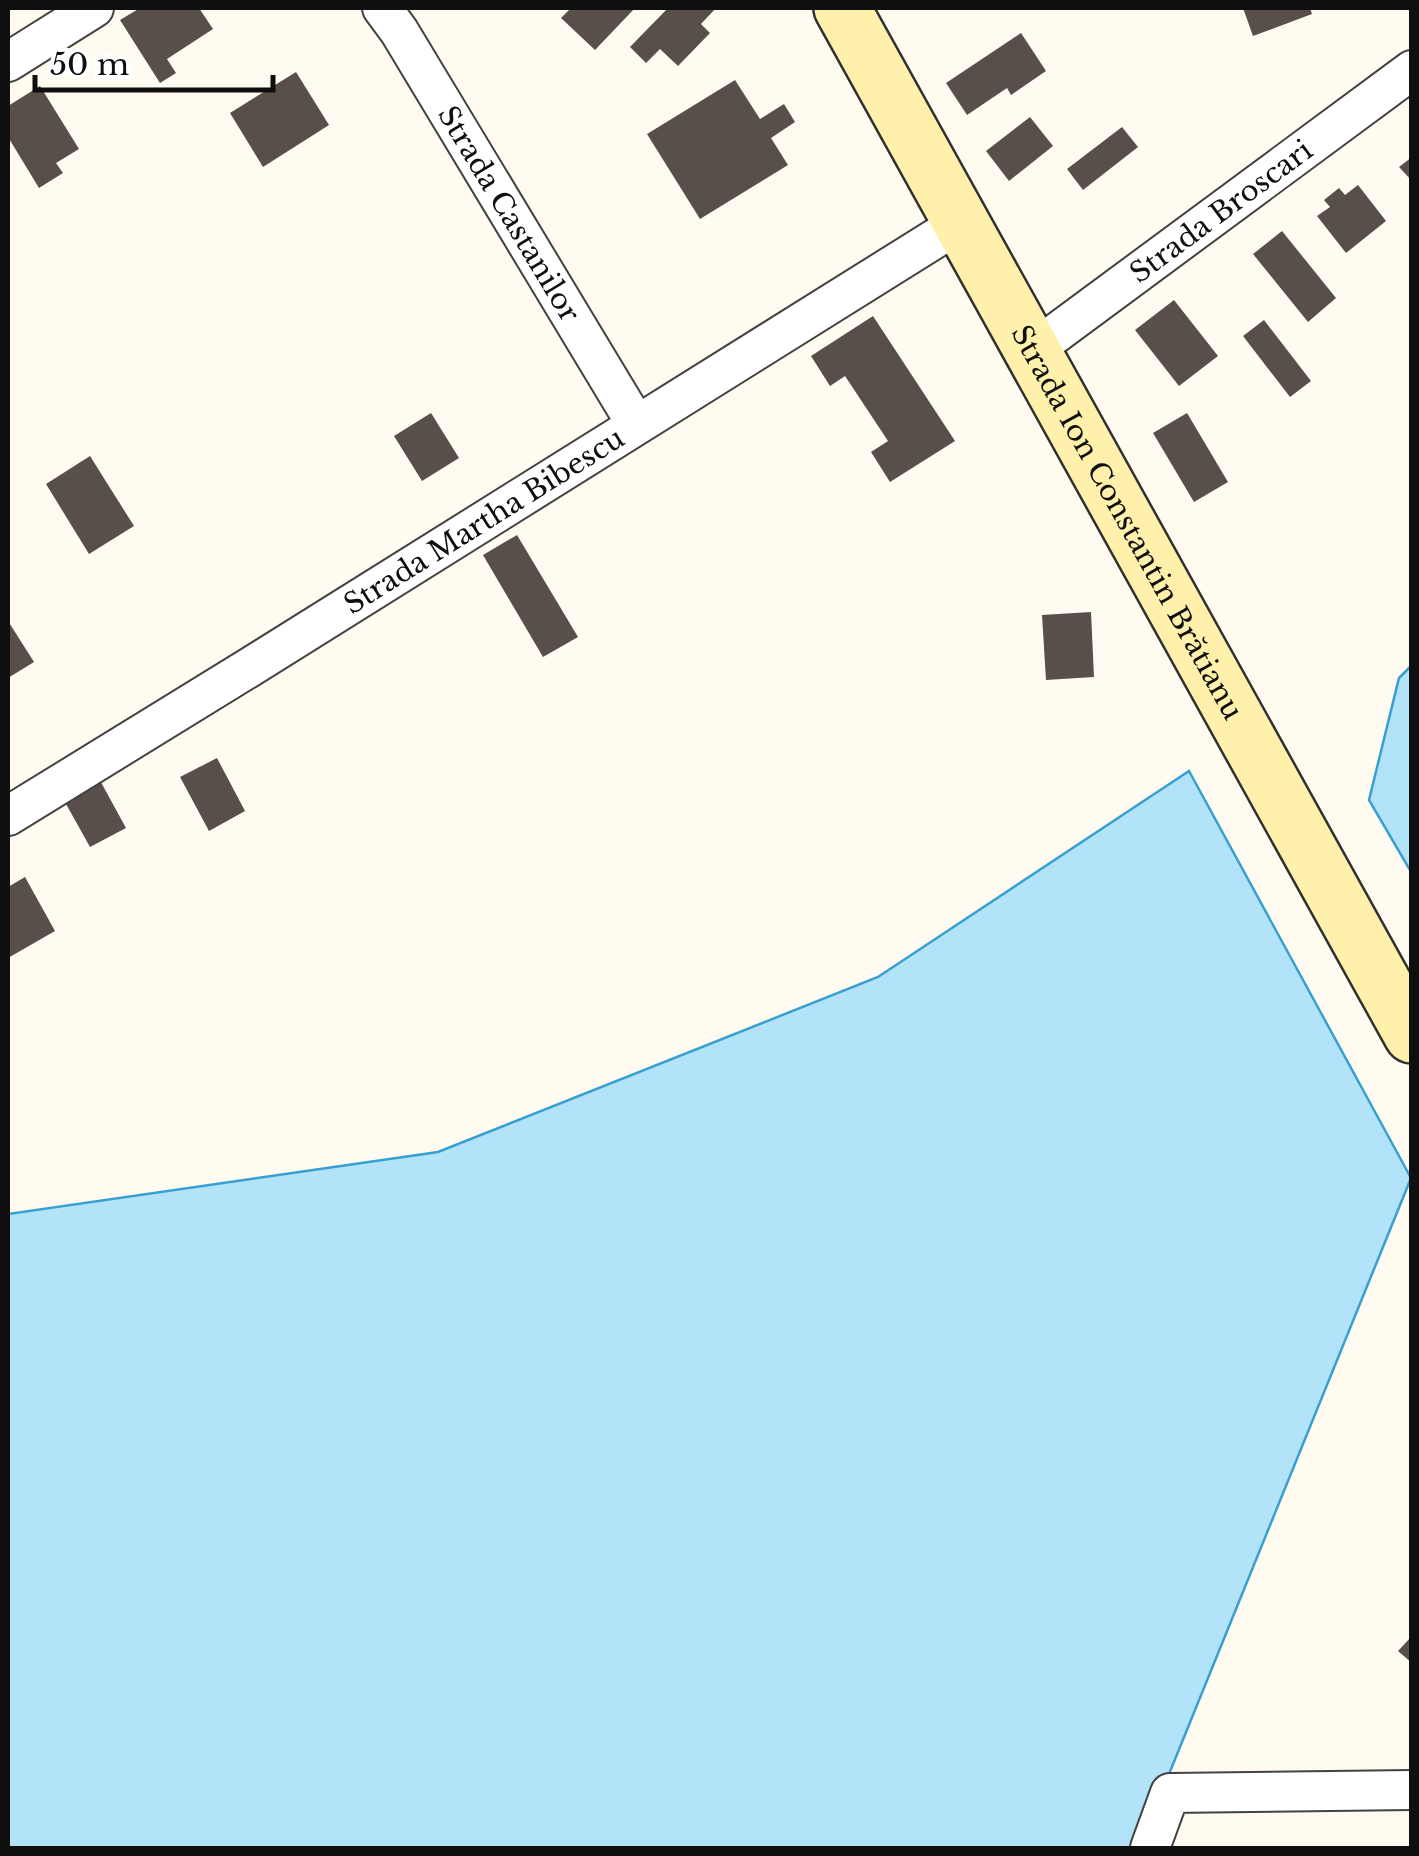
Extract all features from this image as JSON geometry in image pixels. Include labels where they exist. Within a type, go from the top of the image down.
[{"type":"main road","name":"Strada Ion Constantin Brătianu","points":[[842,8],[1412,1036]]},
{"type":"street","points":[[8,62],[94,8]]},
{"type":"street","name":"Strada Castanilor","points":[[382,8],[636,424]]},
{"type":"street","name":"Strada Broscari","points":[[1032,351],[1412,70]]},
{"type":"street","name":"Strada Martha Bibescu","points":[[8,816],[960,223]]},
{"type":"street","points":[[1150,1848],[1170,1793],[1412,1790]]},
{"type":"water","points":[[1411,666],[1411,872],[1369,800],[1399,678]]},
{"type":"water","points":[[1189,771],[1411,1178],[1139,1848],[8,1848],[8,1214],[438,1152],[878,977]]},
{"type":"building","points":[[140,8],[199,8],[213,29],[167,59],[176,73],[160,83],[120,20]]},
{"type":"building","points":[[571,8],[635,8],[595,50],[561,18]]},
{"type":"building","points":[[668,8],[716,8],[701,24],[710,33],[678,66],[660,49],[646,63],[630,47]]},
{"type":"building","points":[[1243,8],[1310,8],[1312,14],[1253,36]]},
{"type":"building","points":[[1021,33],[1046,71],[1011,95],[1007,88],[967,115],[946,83]]},
{"type":"building","points":[[296,72],[329,125],[263,167],[230,113]]},
{"type":"building","points":[[735,80],[760,119],[784,104],[795,122],[771,138],[788,165],[700,219],[647,134]]},
{"type":"building","points":[[40,86],[79,149],[56,163],[63,173],[39,188],[8,137],[8,106]]},
{"type":"building","points":[[1030,117],[1053,146],[1009,181],[986,151]]},
{"type":"building","points":[[1122,127],[1138,147],[1083,190],[1067,169]]},
{"type":"building","points":[[1412,157],[1412,181],[1399,167]]},
{"type":"building","points":[[1358,185],[1386,221],[1346,253],[1317,216],[1330,207],[1324,200],[1339,188],[1345,195]]},
{"type":"building","points":[[1282,231],[1336,298],[1308,322],[1253,254]]},
{"type":"building","points":[[1174,300],[1218,356],[1179,386],[1135,330]]},
{"type":"building","points":[[873,316],[955,441],[890,482],[871,452],[888,441],[845,376],[830,386],[811,356]]},
{"type":"building","points":[[1264,320],[1311,381],[1290,397],[1243,336]]},
{"type":"building","points":[[431,413],[459,458],[422,481],[394,436]]},
{"type":"building","points":[[1187,413],[1228,482],[1194,502],[1153,433]]},
{"type":"building","points":[[90,456],[134,526],[89,554],[46,484]]},
{"type":"building","points":[[517,535],[578,637],[543,657],[483,555]]},
{"type":"building","points":[[1091,612],[1094,677],[1046,680],[1042,615]]},
{"type":"building","points":[[8,621],[34,662],[8,678]]},
{"type":"building","points":[[217,758],[245,811],[209,831],[180,777]]},
{"type":"building","points":[[97,775],[126,828],[90,847],[61,795]]},
{"type":"building","points":[[25,877],[55,931],[8,958],[8,887]]},
{"type":"building","points":[[1412,1636],[1412,1663],[1398,1651]]}]
